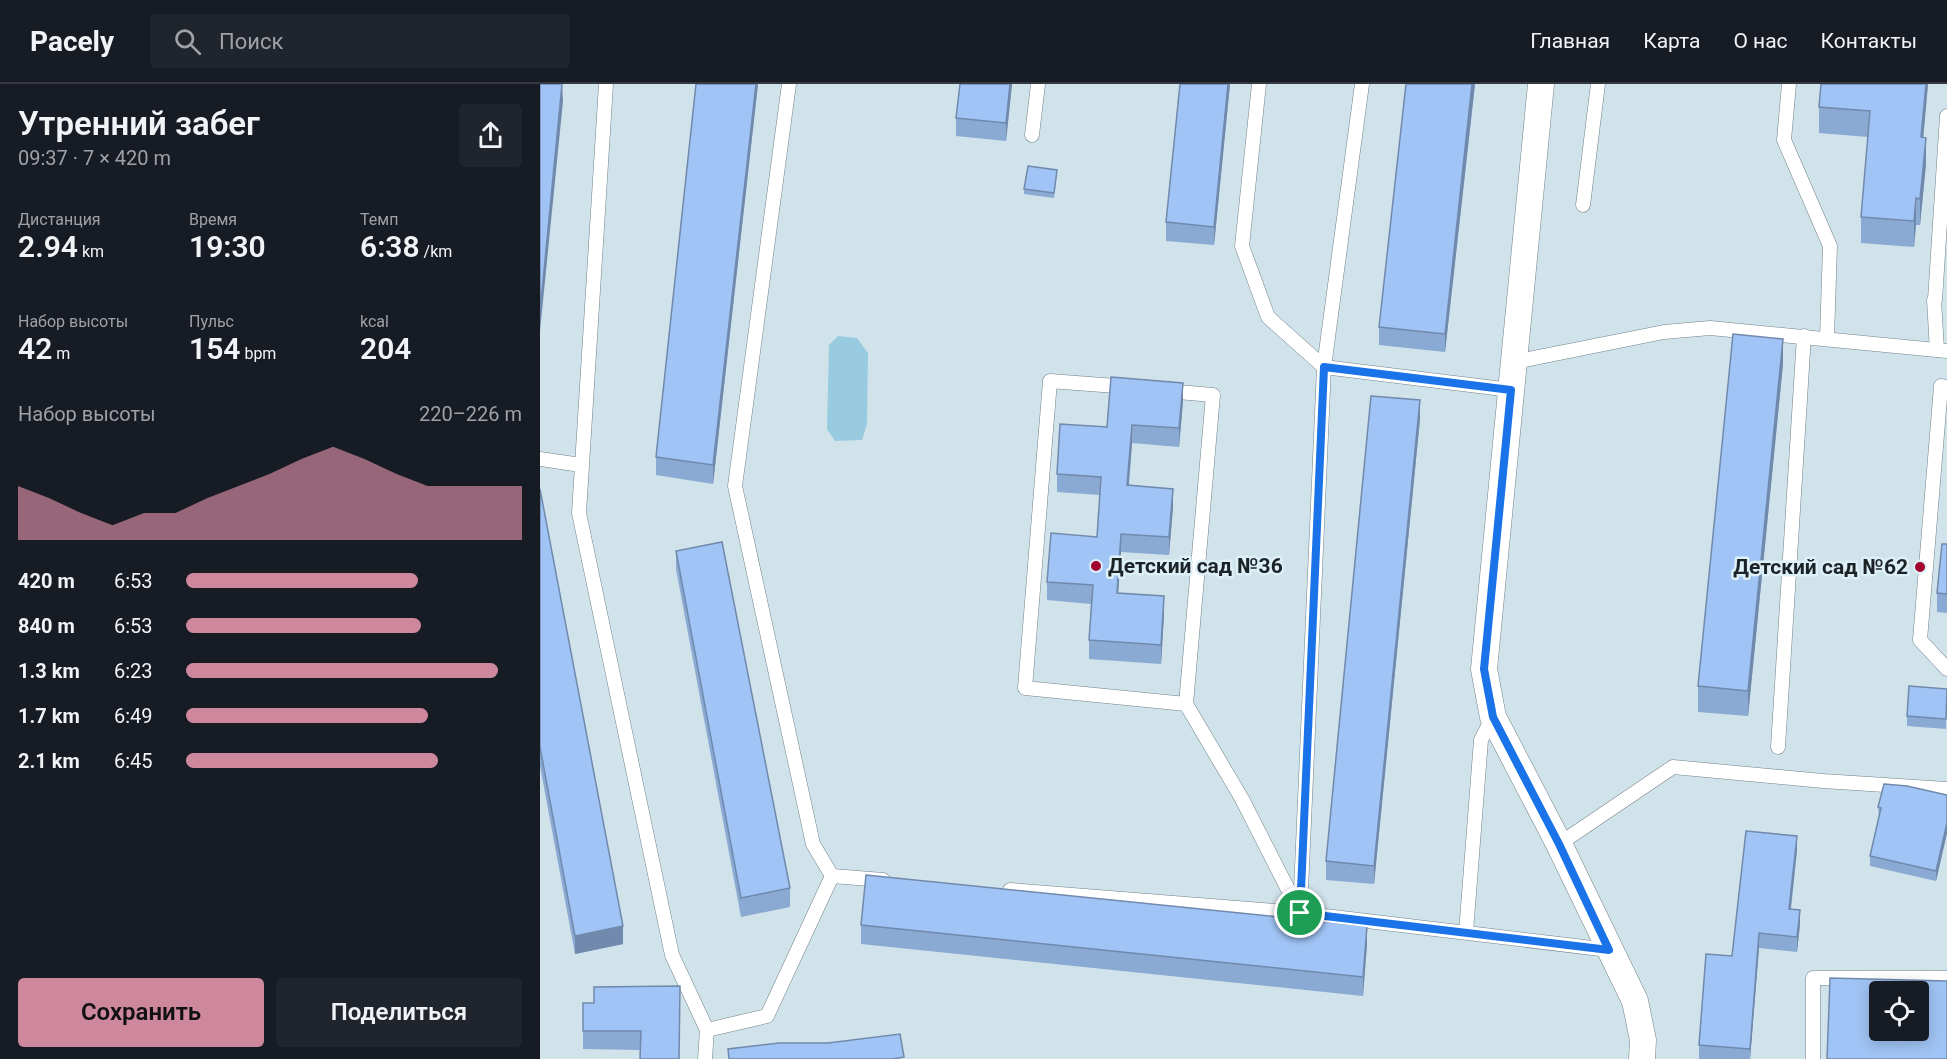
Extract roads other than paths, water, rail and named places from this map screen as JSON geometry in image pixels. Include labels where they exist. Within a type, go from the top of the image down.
[{"type":"street","points":[[1541,84],[1484,669],[1493,717],[1559,844],[1635,1001],[1643,1040],[1642,1059]]},
{"type":"lane","points":[[606,84],[579,513],[672,955],[707,1029],[705,1059]]},
{"type":"lane","points":[[789,84],[735,486],[813,844],[832,876]]},
{"type":"lane","points":[[1032,135],[1038,84]]},
{"type":"lane","points":[[1259,84],[1242,246],[1268,317],[1324,367],[1511,390]]},
{"type":"lane","points":[[1300,913],[1324,367],[1362,84]]},
{"type":"lane","points":[[1583,205],[1598,84]]},
{"type":"lane","points":[[1789,84],[1784,140],[1830,246],[1827,338]]},
{"type":"lane","points":[[1514,362],[1664,332],[1710,328],[1942,350],[1934,300],[1947,116]]},
{"type":"lane","points":[[1778,747],[1804,336]]},
{"type":"lane","points":[[1186,704],[1025,688],[1050,381],[1213,394],[1186,704],[1242,799],[1300,913]]},
{"type":"lane","points":[[1947,387],[1941,386],[1920,640],[1947,669]]},
{"type":"lane","points":[[540,459],[581,465]]},
{"type":"lane","points":[[1466,932],[1481,740],[1493,717]]},
{"type":"lane","points":[[1559,844],[1673,767],[1787,778],[1947,789]]},
{"type":"lane","points":[[707,1029],[767,1016],[832,876]]},
{"type":"lane","points":[[832,876],[902,881]]},
{"type":"lane","points":[[996,889],[1300,913],[1609,950]]},
{"type":"lane","points":[[1813,1059],[1813,978],[1947,978]]},
{"type":"place","name":"Детский сад №36","points":[[1096,566]]},
{"type":"place","name":"Детский сад №62","points":[[1920,567]]}]
